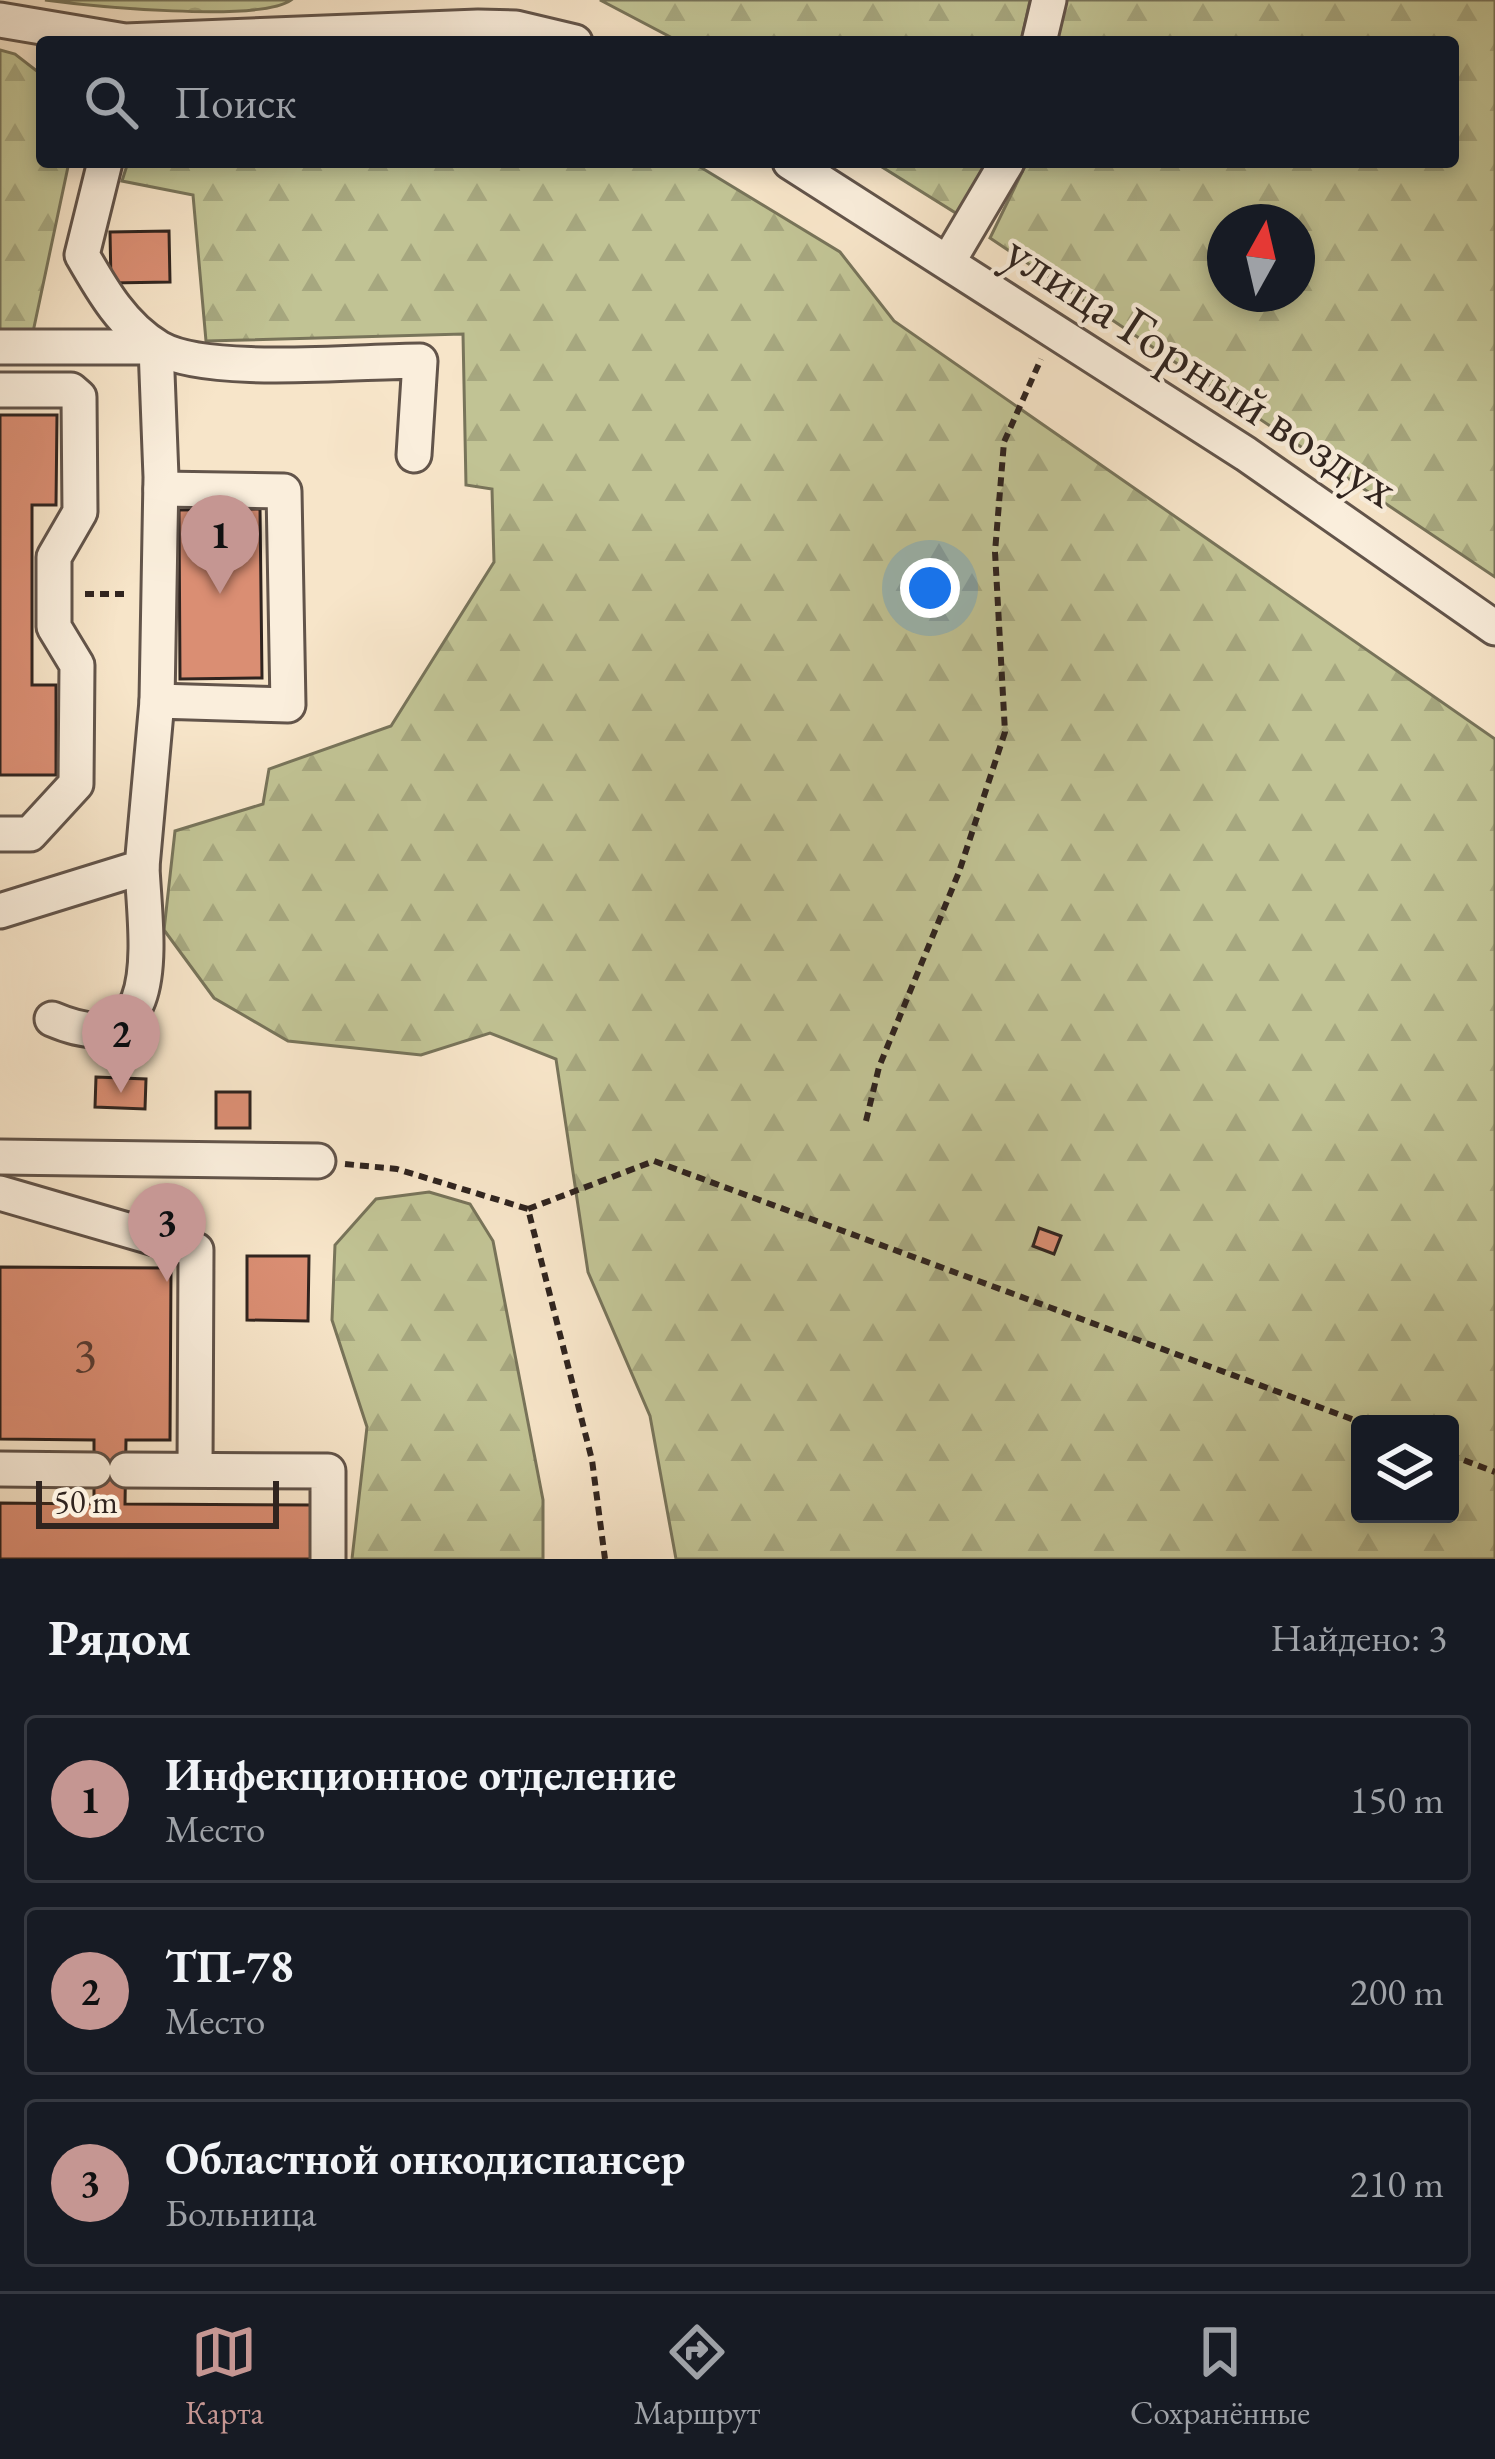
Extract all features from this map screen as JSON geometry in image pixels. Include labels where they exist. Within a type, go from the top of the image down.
[{"type":"street","points":[[1040,36],[1049,0]]},
{"type":"street","points":[[174,36],[346,15],[516,28],[550,36]]},
{"type":"street","points":[[0,20],[91,36]]},
{"type":"street","points":[[104,168],[82,255],[113,308],[156,347],[191,362],[420,361],[414,455]]},
{"type":"street","name":"улица Горный воздух","points":[[799,168],[1246,454],[1495,628]]},
{"type":"street","points":[[948,262],[1003,168]]},
{"type":"street","points":[[0,347],[156,347]]},
{"type":"street","points":[[52,1019],[76,1030],[116,1026],[138,1010],[147,977],[142,867],[157,700],[161,489],[156,347]]},
{"type":"street","points":[[0,390],[71,390],[79,398],[80,512],[54,557],[54,627],[77,665],[76,784],[30,834],[0,834]]},
{"type":"street","points":[[157,700],[287,705],[284,491],[161,489]]},
{"type":"street","points":[[0,910],[142,867]]},
{"type":"street","points":[[0,1156],[318,1161]]},
{"type":"street","points":[[0,1193],[196,1250],[195,1469]]},
{"type":"street","points":[[0,1469],[328,1471],[328,1559]]},
{"type":"path","points":[[866,1120],[879,1067],[959,872],[1005,732],[995,552],[1004,442],[1052,334]]},
{"type":"path","points":[[54,594],[159,594]]},
{"type":"path","points":[[318,1161],[398,1168],[528,1209],[654,1161],[1351,1419]]},
{"type":"path","points":[[528,1209],[592,1460],[605,1559]]},
{"type":"path","points":[[1459,1458],[1495,1472]]},
{"type":"green space","points":[[45,0],[291,0],[273,7],[211,12]]},
{"type":"green space","points":[[600,0],[1030,0],[1022,36],[669,36]]},
{"type":"green space","points":[[1065,0],[1495,0],[1495,577],[990,238],[1024,168],[1459,168],[1459,36],[1057,36]]},
{"type":"green space","points":[[0,50],[15,54],[36,70],[36,168],[68,168],[33,332],[0,332]]},
{"type":"green space","points":[[126,168],[702,168],[840,252],[894,321],[1495,739],[1495,1559],[676,1559],[650,1416],[588,1272],[556,1059],[490,1033],[421,1055],[288,1041],[214,998],[164,930],[175,831],[263,804],[269,769],[391,726],[494,562],[492,489],[466,485],[463,334],[206,341],[193,195],[122,181]]},
{"type":"green space","points":[[884,168],[983,168],[959,215]]},
{"type":"green space","points":[[429,1192],[470,1204],[493,1241],[543,1500],[543,1559],[352,1559],[367,1427],[332,1320],[335,1245],[376,1199]]},
{"type":"building","points":[[169,231],[170,282],[111,283],[110,232]]},
{"type":"building","points":[[0,415],[57,415],[56,505],[32,505],[32,685],[56,685],[56,775],[0,775]]},
{"type":"building","points":[[260,509],[262,678],[180,679],[179,510]]},
{"type":"building","points":[[96,1077],[146,1079],[145,1109],[95,1107]]},
{"type":"building","points":[[216,1092],[250,1092],[250,1128],[216,1128]]},
{"type":"building","points":[[1039,1228],[1061,1236],[1054,1254],[1033,1246]]},
{"type":"building","points":[[247,1256],[309,1256],[308,1321],[247,1320]]},
{"type":"building","points":[[0,1267],[171,1268],[170,1440],[126,1440],[125,1504],[314,1505],[314,1559],[0,1559],[0,1503],[94,1504],[94,1440],[0,1439]]},
{"type":"place","name":"Инфекционное отделение","points":[[220,594]]},
{"type":"place","name":"ТП-78","points":[[121,1093]]},
{"type":"place","name":"Областной онкодиспансер","points":[[167,1282]]}]
